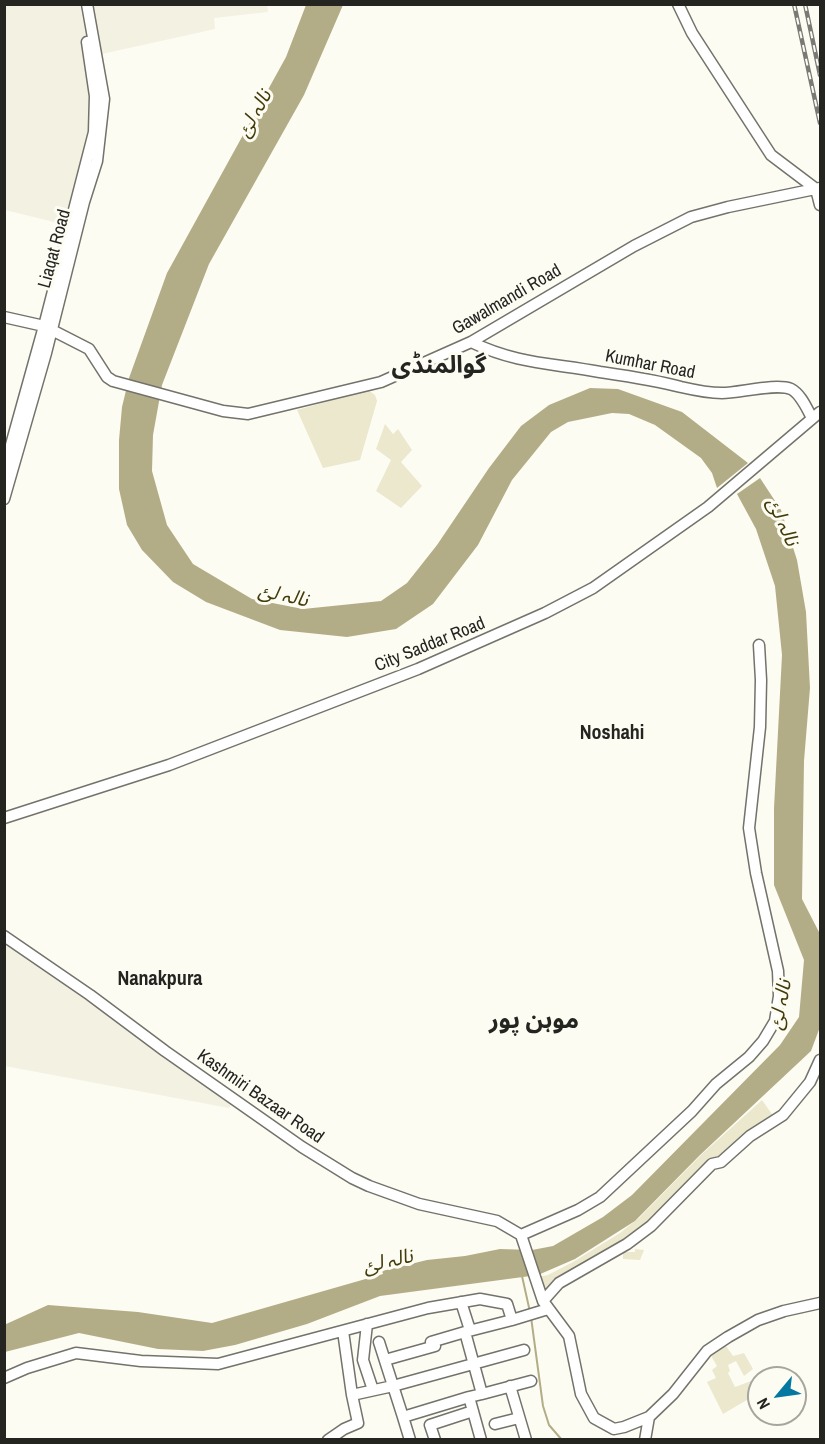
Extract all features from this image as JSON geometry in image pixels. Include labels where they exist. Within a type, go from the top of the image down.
[{"type":"street","name":"Liaqat Road","points":[[4,499],[48,329],[94,132],[95,96],[80,4]]},
{"type":"street","name":"Liaqat Road","points":[[4,470],[98,161],[104,99],[87,4]]},
{"type":"street","points":[[678,4],[692,33],[771,155],[818,188],[820,205]]},
{"type":"street","name":"Gawalmandi Road","points":[[4,316],[48,329],[89,349],[107,377],[120,384],[223,411],[248,414],[381,382],[471,342],[624,252],[691,217],[818,188]]},
{"type":"street","name":"Kumhar Road","points":[[471,342],[514,359],[542,365],[597,371],[689,390],[724,393],[783,387],[791,389],[816,415]]},
{"type":"street","name":"City Saddar Road","points":[[4,818],[169,765],[418,669],[514,628],[593,588],[708,507],[816,415]]},
{"type":"street","points":[[759,645],[760,727],[749,828],[756,873],[778,971],[779,996],[775,1021],[763,1041],[749,1057],[716,1084],[692,1111],[600,1197],[578,1210],[521,1235],[537,1288],[568,1336],[581,1394],[594,1418],[614,1429],[649,1418],[673,1394],[707,1351],[724,1340],[758,1320],[784,1311],[820,1303]]},
{"type":"street","name":"Kashmiri Bazaar Road","points":[[4,936],[302,1147],[352,1178],[419,1204],[497,1221],[521,1235]]},
{"type":"street","points":[[385,1360],[467,1331],[534,1314],[546,1305],[559,1283],[651,1226],[712,1164],[721,1162],[750,1136],[783,1115],[810,1082],[820,1060]]},
{"type":"street","points":[[4,1378],[27,1368],[76,1353],[141,1361],[218,1364],[428,1308],[480,1299],[507,1304],[514,1319]]},
{"type":"street","points":[[462,1302],[473,1362],[482,1394]]},
{"type":"street","points":[[368,1324],[363,1360],[373,1390]]},
{"type":"street","points":[[328,1440],[357,1423],[343,1331]]},
{"type":"street","points":[[568,1336],[580,1339]]},
{"type":"street","points":[[380,1342],[410,1440]]},
{"type":"street","points":[[352,1395],[524,1350]]},
{"type":"street","points":[[403,1417],[531,1381]]},
{"type":"street","points":[[510,1386],[526,1440]]},
{"type":"street","points":[[469,1397],[481,1440]]},
{"type":"street","points":[[435,1440],[430,1425],[473,1411]]},
{"type":"street","points":[[495,1425],[519,1418]]},
{"type":"street","points":[[646,1437],[649,1418]]},
{"type":"shaded area","points":[[5,5],[80,5],[88,45],[94,132],[70,226],[5,210]]},
{"type":"shaded area","points":[[93,5],[267,5],[268,12],[214,18],[215,29],[102,54]]},
{"type":"shaded area","points":[[368,390],[375,395],[377,401],[360,460],[323,468],[297,410]]},
{"type":"shaded area","points":[[385,424],[393,434],[398,429],[412,450],[401,462],[422,486],[401,508],[376,491],[391,460],[376,449]]},
{"type":"shaded area","points":[[4,941],[55,975],[232,1103],[229,1108],[5,1066]]},
{"type":"shaded area","points":[[762,1100],[774,1117],[646,1227],[544,1294],[538,1277],[548,1275],[573,1262],[620,1233],[639,1218],[701,1155]]},
{"type":"shaded area","points":[[635,1249],[644,1250],[640,1260],[623,1259],[623,1252],[635,1252]]},
{"type":"shaded area","points":[[726,1346],[733,1356],[744,1353],[751,1366],[747,1366],[747,1374],[744,1376],[736,1361],[728,1365],[730,1371],[728,1373],[735,1387],[747,1382],[747,1400],[723,1414],[707,1382],[716,1378],[712,1370],[717,1366],[711,1356]]},
{"type":"water","name":"نالہ لئ","points":[[306,5],[343,5],[304,95],[209,264],[162,385],[153,435],[152,471],[167,525],[193,564],[252,599],[303,609],[381,601],[407,583],[437,545],[489,468],[521,426],[549,405],[590,388],[618,389],[682,412],[748,463],[717,488],[712,473],[701,458],[655,425],[629,414],[612,413],[568,422],[551,432],[512,480],[478,545],[433,604],[396,629],[347,637],[280,630],[206,602],[173,582],[142,550],[127,525],[119,489],[119,440],[122,407],[129,378],[167,273],[286,57]]},
{"type":"water","name":"نالہ لئ","points":[[760,478],[781,510],[797,560],[806,612],[810,688],[804,761],[802,899],[820,934],[820,1027],[811,1051],[700,1155],[635,1221],[575,1259],[538,1275],[380,1296],[307,1324],[235,1345],[203,1351],[158,1349],[79,1333],[5,1352],[4,1325],[48,1305],[138,1312],[212,1323],[383,1274],[382,1271],[427,1260],[500,1249],[532,1250],[553,1246],[603,1217],[632,1195],[780,1045],[799,1017],[804,960],[774,885],[774,808],[782,655],[775,586],[756,529],[737,494]]},
{"type":"waterway","points":[[522,1276],[530,1312]]},
{"type":"waterway","points":[[531,1317],[543,1406],[549,1425],[562,1440]]},
{"type":"railway","points":[[794,4],[820,123]]},
{"type":"railway","points":[[805,4],[820,75]]},
{"type":"district","name":"گوالمنڈی","points":[[439,367]]},
{"type":"district","name":"Noshahi","points":[[612,734]]},
{"type":"district","name":"Nanakpura","points":[[160,980]]},
{"type":"district","name":"موہن پور","points":[[534,1022]]}]
